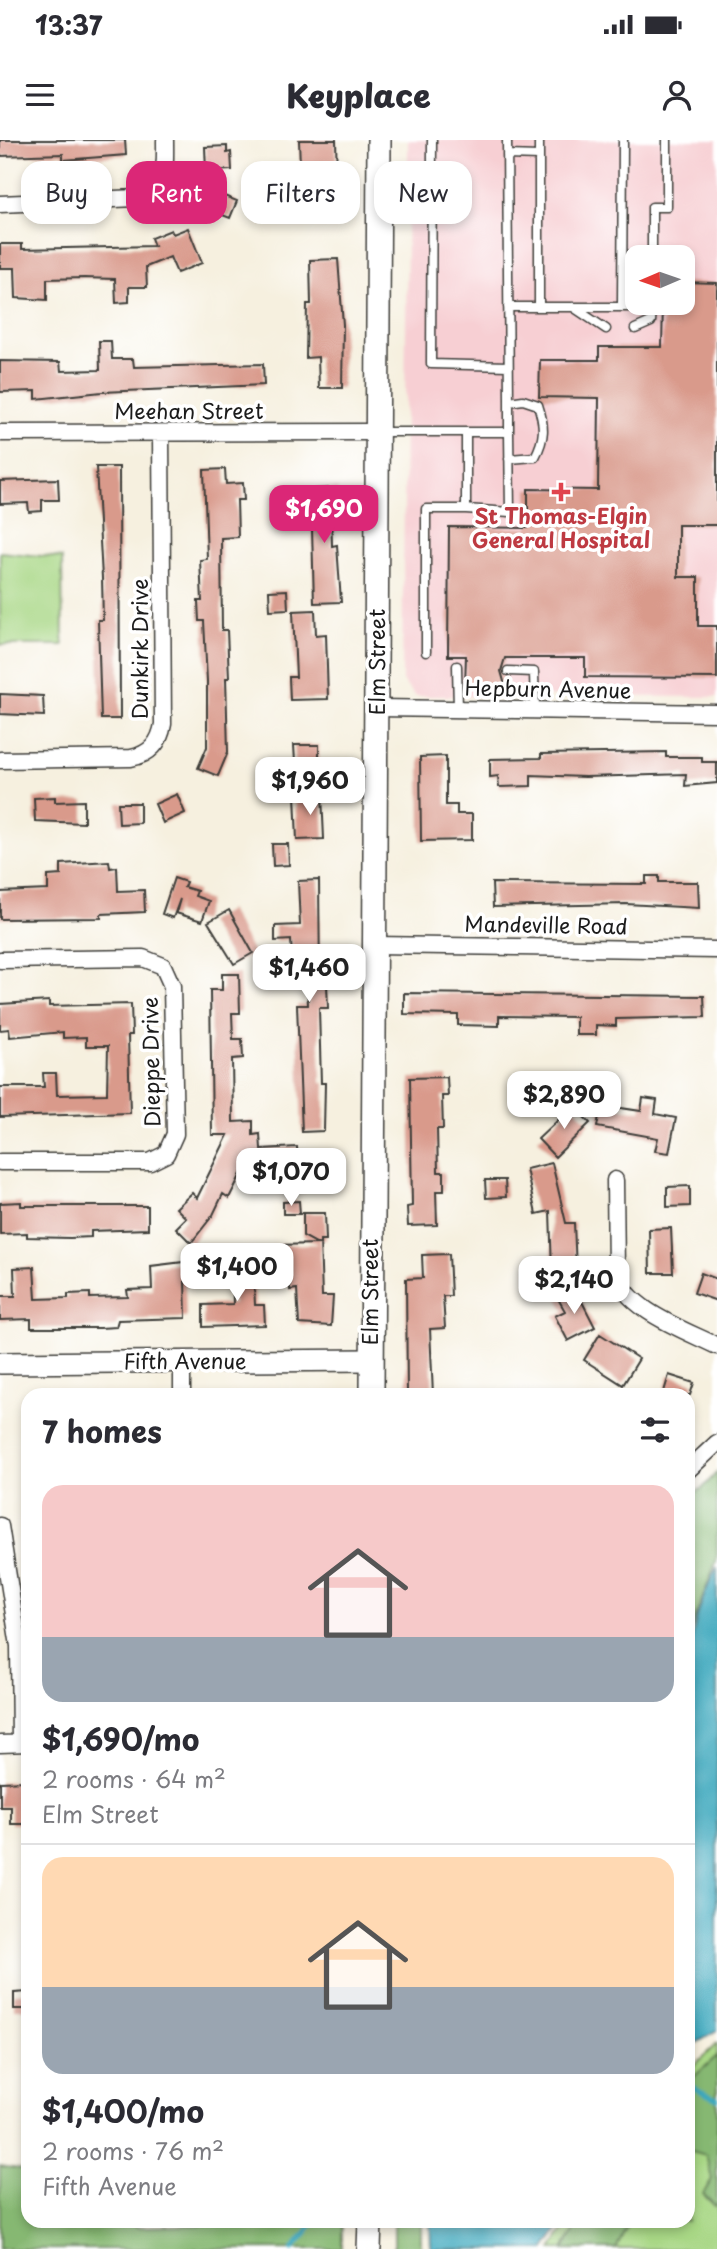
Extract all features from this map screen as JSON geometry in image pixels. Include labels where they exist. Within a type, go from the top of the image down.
[{"type":"main road","name":"Elm Street","points":[[372,1388],[378,708],[379,140]]},
{"type":"main road","points":[[369,2249],[370,2228]]},
{"type":"street","points":[[0,204],[137,198],[152,195],[157,192],[164,178],[165,140]]},
{"type":"street","name":"Meehan Street","points":[[0,433],[379,432]]},
{"type":"street","name":"Dunkirk Drive","points":[[0,760],[131,758],[148,752],[159,738],[163,724],[161,433]]},
{"type":"street","name":"Hepburn Avenue","points":[[378,708],[717,713]]},
{"type":"street","name":"Mandeville Road","points":[[374,945],[717,950]]},
{"type":"street","name":"Dieppe Drive","points":[[0,960],[143,958],[163,966],[172,986],[175,1134],[169,1150],[153,1161],[0,1162]]},
{"type":"street","points":[[615,1181],[615,1265],[619,1286],[634,1302],[717,1346]]},
{"type":"street","name":"Fifth Avenue","points":[[0,1363],[371,1360]]},
{"type":"street","points":[[182,1362],[182,1388]]},
{"type":"street","points":[[695,1463],[717,1443]]},
{"type":"street","points":[[0,1526],[19,1646],[21,1685]]},
{"type":"street","points":[[0,1744],[21,1743]]},
{"type":"lane","points":[[432,140],[431,364],[508,366]]},
{"type":"lane","points":[[426,652],[426,509],[510,512],[507,140]]},
{"type":"lane","points":[[539,140],[539,307]]},
{"type":"lane","points":[[622,307],[623,140]]},
{"type":"lane","points":[[652,245],[652,207],[667,207],[667,140]]},
{"type":"lane","points":[[507,155],[539,156]]},
{"type":"lane","points":[[508,307],[625,307]]},
{"type":"lane","points":[[573,307],[606,329]]},
{"type":"lane","points":[[635,329],[650,322],[651,315]]},
{"type":"lane","points":[[509,402],[523,400],[538,405],[544,424],[542,443],[535,457],[509,459]]},
{"type":"lane","points":[[379,432],[509,432]]},
{"type":"lane","points":[[466,432],[466,509]]},
{"type":"lane","points":[[457,666],[458,709]]},
{"type":"lane","points":[[508,671],[534,672],[535,710]]},
{"type":"shaded area","name":"St Thomas-Elgin General Hospital","points":[[408,140],[717,140],[717,697],[415,696],[402,681],[407,224],[472,224],[472,161],[408,161]]},
{"type":"green space","points":[[0,552],[62,558],[63,645],[0,645]]},
{"type":"green space","points":[[717,1472],[717,1559],[695,1618],[695,1492],[703,1488]]},
{"type":"green space","points":[[717,2044],[717,2249],[552,2249],[565,2228],[695,2228],[695,2064]]},
{"type":"green space","points":[[717,2056],[715,2206],[703,2194],[712,2179],[706,2155],[695,2152],[695,2076]]},
{"type":"green space","points":[[0,2166],[21,2169],[21,2228],[342,2228],[342,2249],[0,2249]]},
{"type":"green space","points":[[394,2228],[421,2228],[421,2249],[394,2249]]},
{"type":"green space","points":[[576,2228],[626,2228],[616,2249],[564,2249]]},
{"type":"water","points":[[717,1567],[717,2031],[695,2044],[695,1624]]},
{"type":"water","points":[[430,2228],[558,2228],[545,2249],[431,2249]]},
{"type":"building","points":[[0,140],[125,140],[126,155],[63,160],[63,154],[0,156]]},
{"type":"building","points":[[299,140],[336,140],[337,161],[300,161]]},
{"type":"building","points":[[227,146],[227,153],[231,152],[232,170],[227,170],[227,161],[206,161],[205,147]]},
{"type":"building","points":[[227,197],[237,201],[230,218],[227,217]]},
{"type":"building","points":[[188,228],[202,263],[177,273],[170,257],[146,267],[147,287],[129,287],[129,302],[116,303],[115,279],[47,279],[47,300],[16,298],[15,268],[0,268],[0,244],[22,244],[22,249],[154,246],[151,238],[171,230],[173,234]]},
{"type":"building","points":[[338,259],[343,325],[342,388],[319,388],[318,357],[306,358],[307,304],[311,304],[310,260]]},
{"type":"building","points":[[695,282],[717,283],[717,525],[678,525],[678,577],[698,577],[698,626],[717,626],[717,678],[585,677],[585,658],[505,658],[501,671],[505,685],[465,684],[466,656],[448,656],[449,527],[528,528],[528,489],[598,490],[599,398],[539,397],[540,360],[599,360],[599,347],[662,347],[663,315],[695,315]]},
{"type":"building","points":[[99,341],[111,341],[112,359],[133,359],[134,367],[263,364],[264,385],[102,392],[36,399],[36,391],[0,392],[0,361],[60,362],[61,371],[100,370]]},
{"type":"building","points":[[96,467],[119,467],[120,719],[101,719],[98,620],[103,620]]},
{"type":"building","points":[[225,469],[226,484],[243,483],[244,500],[237,500],[238,537],[221,538],[222,630],[227,630],[229,678],[226,678],[228,752],[218,776],[198,768],[207,747],[207,681],[204,621],[199,621],[198,601],[202,601],[200,560],[207,559],[204,470]]},
{"type":"building","points":[[58,479],[59,500],[42,500],[42,511],[29,512],[28,503],[0,504],[0,481]]},
{"type":"building","points":[[338,488],[338,508],[331,509],[332,546],[337,545],[341,602],[314,603],[312,528],[306,529],[305,495],[315,495],[315,489]]},
{"type":"building","points":[[287,590],[288,609],[270,610],[269,591]]},
{"type":"building","points":[[315,610],[316,635],[326,634],[328,699],[290,700],[289,677],[296,677],[293,611]]},
{"type":"building","points":[[0,694],[43,696],[44,716],[0,714]]},
{"type":"building","points":[[294,745],[319,745],[319,761],[295,762]]},
{"type":"building","points":[[666,752],[666,757],[702,757],[702,762],[717,762],[717,783],[685,786],[686,774],[585,777],[531,775],[531,786],[499,787],[498,776],[490,777],[490,759],[541,758],[541,754]]},
{"type":"building","points":[[446,756],[446,805],[457,805],[457,814],[472,814],[472,840],[421,841],[420,757]]},
{"type":"building","points":[[316,765],[339,765],[339,784],[317,785]]},
{"type":"building","points":[[177,794],[185,813],[163,823],[155,804]]},
{"type":"building","points":[[322,794],[324,839],[297,840],[295,795]]},
{"type":"building","points":[[55,797],[55,802],[84,801],[84,823],[35,821],[34,798]]},
{"type":"building","points":[[118,803],[140,803],[140,823],[119,824]]},
{"type":"building","points":[[272,844],[288,844],[289,865],[273,866]]},
{"type":"building","points":[[109,861],[110,868],[117,867],[118,891],[144,890],[145,912],[101,914],[101,918],[0,919],[0,892],[48,890],[48,876],[61,875],[61,864]]},
{"type":"building","points":[[646,876],[659,876],[659,882],[698,882],[699,908],[626,904],[493,907],[492,883],[646,884]]},
{"type":"building","points":[[174,878],[186,882],[184,887],[197,891],[195,896],[209,901],[202,921],[176,913],[180,899],[173,918],[162,914]]},
{"type":"building","points":[[319,880],[320,980],[325,980],[327,985],[328,1008],[319,1008],[321,1083],[325,1083],[324,1131],[302,1132],[297,1005],[308,1005],[306,964],[297,964],[296,957],[292,957],[291,940],[275,941],[275,926],[300,925],[298,881]]},
{"type":"building","points":[[229,910],[253,953],[234,964],[208,922]]},
{"type":"building","points":[[222,974],[239,974],[240,1013],[232,1013],[233,1039],[242,1039],[243,1058],[232,1059],[233,1122],[253,1121],[253,1135],[260,1134],[261,1149],[297,1147],[298,1161],[263,1162],[255,1179],[242,1172],[229,1198],[223,1194],[213,1215],[191,1243],[176,1228],[186,1218],[176,1208],[192,1193],[197,1198],[228,1135],[212,1135],[210,990],[222,990]]},
{"type":"building","points":[[404,993],[704,996],[705,1017],[616,1019],[616,1026],[596,1025],[596,1035],[576,1035],[576,1017],[499,1016],[499,1026],[458,1025],[458,1015],[404,1014]]},
{"type":"building","points":[[49,1001],[49,1006],[131,1004],[132,1035],[128,1035],[130,1113],[0,1117],[0,1087],[44,1087],[43,1073],[56,1073],[57,1095],[107,1094],[108,1046],[86,1046],[86,1037],[63,1038],[63,1032],[10,1037],[9,1029],[0,1030],[0,1004]]},
{"type":"building","points":[[447,1077],[448,1096],[442,1096],[443,1129],[437,1129],[438,1172],[444,1172],[444,1191],[436,1191],[437,1225],[408,1226],[407,1207],[412,1206],[410,1078]]},
{"type":"building","points":[[643,1098],[657,1100],[655,1114],[676,1118],[669,1153],[655,1151],[658,1138],[597,1127],[601,1105],[641,1111]]},
{"type":"building","points":[[573,1106],[590,1123],[555,1157],[538,1139]]},
{"type":"building","points":[[552,1163],[566,1223],[574,1223],[576,1270],[552,1271],[550,1211],[536,1214],[526,1169]]},
{"type":"building","points":[[332,1169],[332,1187],[302,1188],[301,1170]]},
{"type":"building","points":[[485,1180],[505,1180],[506,1197],[486,1198]]},
{"type":"building","points":[[690,1186],[690,1206],[667,1207],[667,1187]]},
{"type":"building","points":[[299,1201],[300,1214],[283,1214],[283,1202]]},
{"type":"building","points":[[21,1202],[21,1206],[148,1206],[148,1229],[91,1231],[91,1237],[70,1238],[27,1237],[27,1233],[0,1234],[0,1203]]},
{"type":"building","points":[[303,1213],[325,1213],[326,1240],[320,1240],[322,1296],[333,1296],[331,1326],[299,1324],[297,1289],[290,1290],[289,1262],[275,1262],[275,1245],[318,1244],[303,1236]]},
{"type":"building","points":[[671,1228],[673,1273],[650,1273],[649,1229]]},
{"type":"building","points":[[449,1254],[451,1296],[443,1296],[445,1328],[430,1329],[433,1388],[407,1388],[406,1279],[423,1278],[422,1255]]},
{"type":"building","points":[[192,1261],[192,1280],[185,1280],[186,1318],[118,1320],[116,1327],[100,1328],[31,1328],[31,1319],[0,1320],[0,1296],[15,1296],[14,1268],[34,1267],[36,1299],[68,1298],[68,1294],[90,1293],[90,1298],[128,1297],[127,1290],[152,1289],[151,1266]]},
{"type":"building","points":[[232,1263],[253,1263],[255,1305],[264,1305],[265,1325],[203,1327],[203,1305],[233,1304]]},
{"type":"building","points":[[701,1273],[717,1279],[717,1301],[694,1293]]},
{"type":"building","points":[[575,1288],[595,1327],[568,1341],[555,1316],[565,1311],[557,1297]]},
{"type":"building","points":[[600,1334],[639,1359],[623,1385],[584,1360]]},
{"type":"building","points":[[669,1375],[694,1383],[692,1388],[665,1388]]},
{"type":"building","points":[[21,1781],[21,1824],[11,1824],[11,1807],[0,1807],[0,1782]]},
{"type":"building","points":[[21,1992],[21,2009],[14,2009],[14,1993]]},
{"type":"waterway","points":[[695,2088],[717,2099]]},
{"type":"waterway","points":[[293,2249],[310,2228]]},
{"type":"place","name":"St Thomas-Elgin General Hospital","points":[[561,492]]}]
